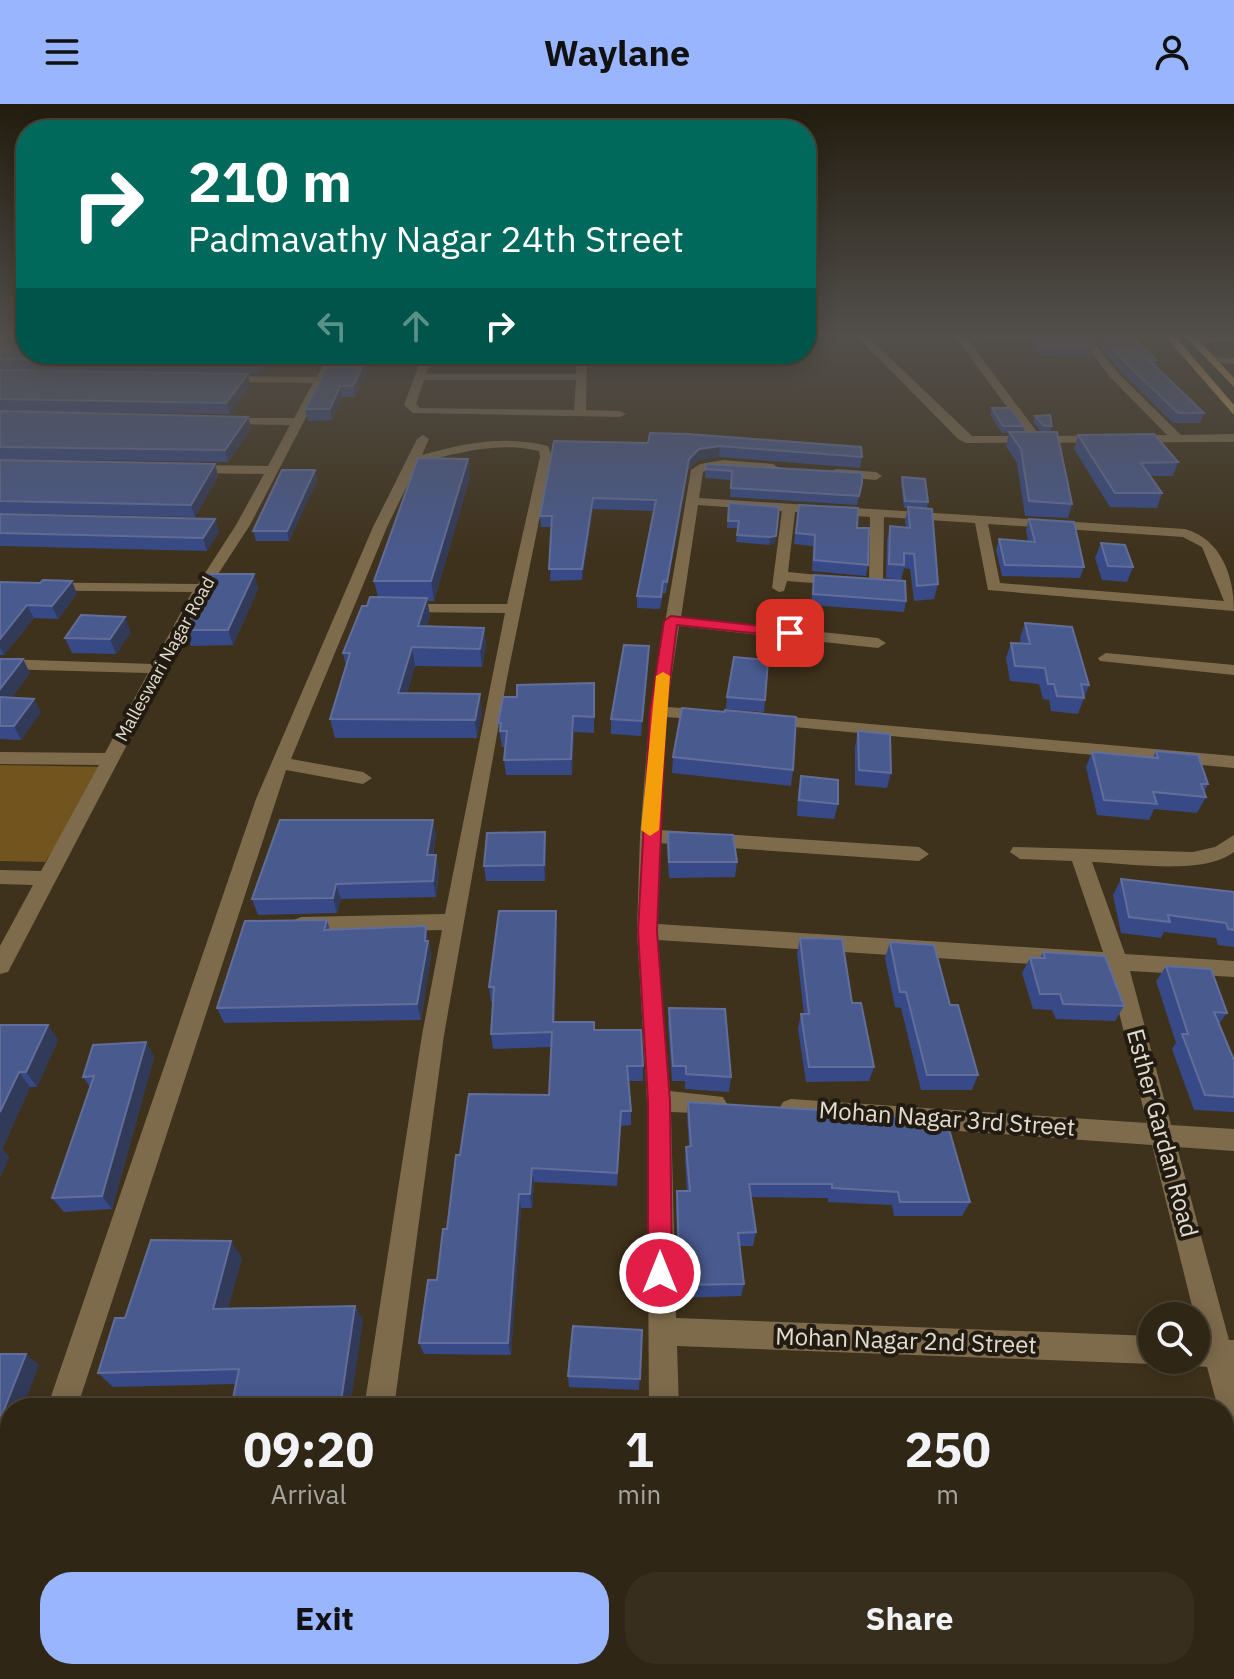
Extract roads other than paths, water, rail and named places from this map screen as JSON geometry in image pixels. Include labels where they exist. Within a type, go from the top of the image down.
[{"type":"street","name":"Malleswari Nagar Road","points":[[0,966],[235,525],[272,470],[304,410]]},
{"type":"street","points":[[416,410],[420,412],[620,414]]},
{"type":"street","points":[[580,410],[580,414]]},
{"type":"street","points":[[936,410],[962,436],[982,442],[1234,438]]},
{"type":"street","points":[[1015,410],[1038,441]]},
{"type":"street","points":[[1148,410],[1177,438]]},
{"type":"street","points":[[203,421],[297,422]]},
{"type":"street","points":[[65,1398],[230,926],[265,799],[354,608],[380,527],[423,439]]},
{"type":"street","points":[[380,1398],[433,1035],[513,609],[546,457],[544,449],[527,443],[500,442],[413,461]]},
{"type":"street","points":[[664,1398],[659,1101],[647,931],[658,711],[697,470],[704,465],[782,469]]},
{"type":"street","points":[[176,468],[272,470]]},
{"type":"street","points":[[829,473],[876,476]]},
{"type":"street","points":[[692,501],[1185,533],[1208,545],[1234,606],[994,592],[981,522]]},
{"type":"street","points":[[789,509],[780,582],[871,583],[877,515]]},
{"type":"street","points":[[0,586],[202,588]]},
{"type":"street","points":[[392,608],[513,609]]},
{"type":"street","points":[[671,621],[878,643]]},
{"type":"street","points":[[1106,658],[1234,670]]},
{"type":"street","points":[[0,664],[159,669]]},
{"type":"street","points":[[658,711],[720,716]]},
{"type":"street","points":[[750,719],[1234,762]]},
{"type":"street","points":[[0,758],[111,759]]},
{"type":"street","points":[[280,763],[363,778]]},
{"type":"street","points":[[650,836],[919,854]]},
{"type":"street","points":[[1020,852],[1193,859],[1221,852],[1234,842]]},
{"type":"street","name":"Esther Gardan Road","points":[[1080,855],[1117,961],[1164,1134],[1229,1398]]},
{"type":"street","points":[[0,877],[47,878]]},
{"type":"street","points":[[284,925],[453,922]]},
{"type":"street","points":[[647,931],[1234,969]]},
{"type":"street","points":[[659,1101],[737,1106]]},
{"type":"street","name":"Mohan Nagar 3rd Street","points":[[769,1108],[1234,1140]]},
{"type":"street","name":"Mohan Nagar 2nd Street","points":[[661,1331],[1138,1349]]}]
